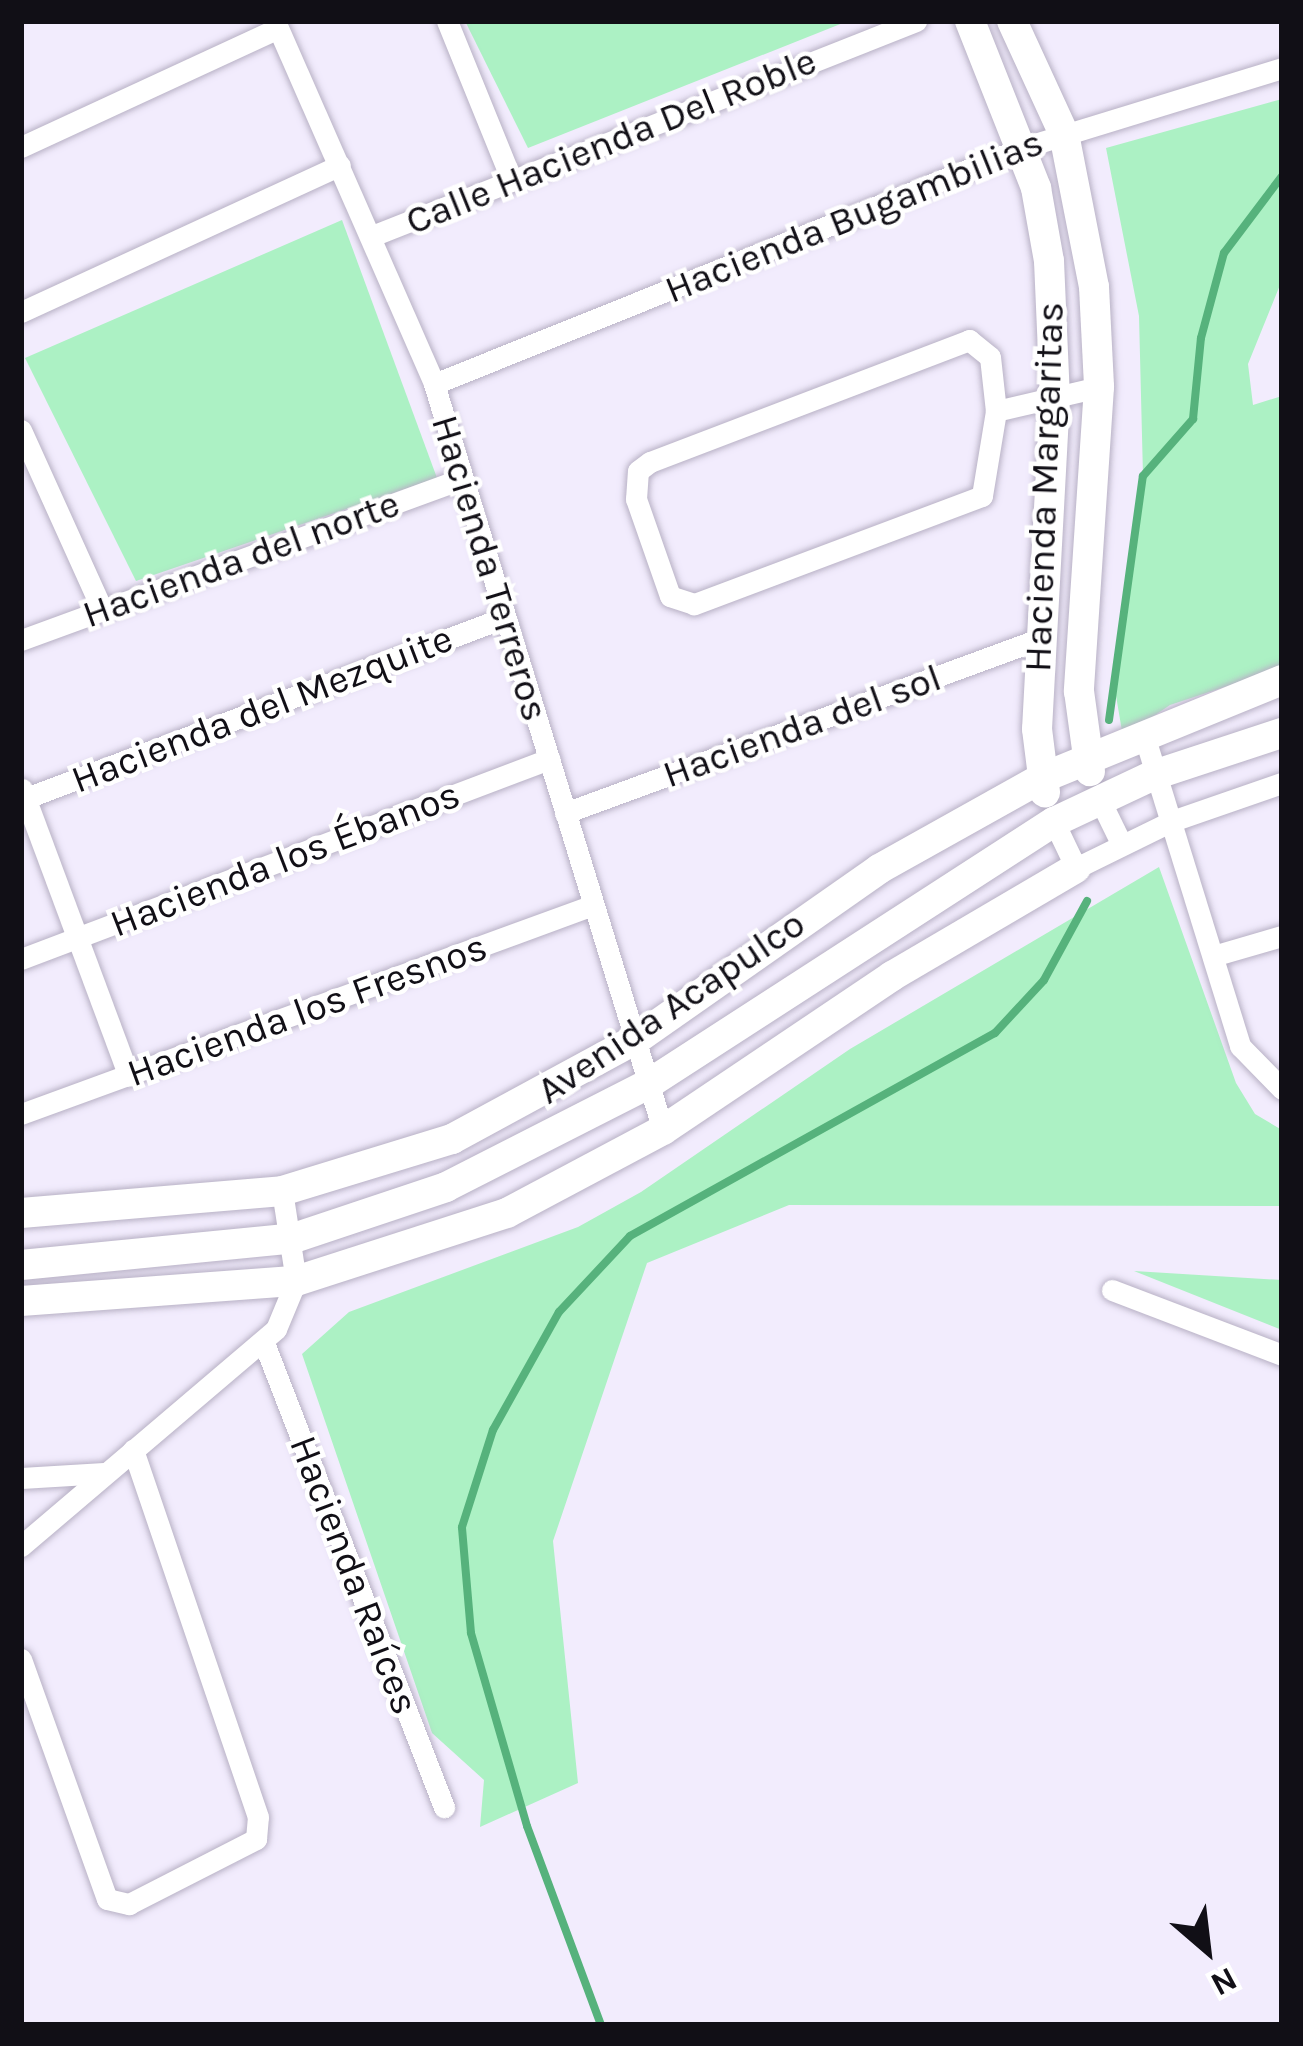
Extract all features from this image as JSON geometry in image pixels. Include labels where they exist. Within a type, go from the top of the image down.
[{"type":"street","points":[[447,21],[511,176]]},
{"type":"street","name":"Calle Hacienda Del Roble","points":[[372,236],[511,176],[916,21]]},
{"type":"street","name":"Hacienda Margaritas","points":[[970,21],[1022,148],[1048,261],[1055,397],[1039,639],[1042,778],[1054,822],[1076,868]]},
{"type":"street","name":"Hacienda Margaritas","points":[[1012,21],[1064,134],[1089,251],[1099,387],[1079,691],[1085,757],[1121,843]]},
{"type":"street","points":[[21,148],[276,25]]},
{"type":"street","name":"Hacienda Terreros","points":[[276,25],[434,384],[503,618],[638,1038],[662,1130]]},
{"type":"street","name":"Hacienda Bugambilias","points":[[434,384],[1022,148],[1282,68]]},
{"type":"street","points":[[21,312],[340,165]]},
{"type":"street","points":[[969,340],[990,357],[996,411],[988,480],[976,500],[694,604],[662,585],[636,499],[638,472],[650,461],[969,340]]},
{"type":"street","points":[[996,411],[1099,387]]},
{"type":"street","points":[[21,430],[102,609]]},
{"type":"street","name":"Hacienda del norte","points":[[21,640],[462,479]]},
{"type":"street","name":"Hacienda del Mezquite","points":[[23,795],[503,618]]},
{"type":"street","name":"Hacienda del sol","points":[[565,813],[1039,639]]},
{"type":"street","name":"Avenida Acapulco","points":[[21,1213],[282,1191],[452,1139],[638,1038],[879,868],[1085,757],[1282,680]]},
{"type":"street","points":[[1143,732],[1240,1046],[1277,1087]]},
{"type":"street","points":[[1054,822],[1154,775],[1282,733]]},
{"type":"street","name":"Hacienda los Ébanos","points":[[21,959],[549,759]]},
{"type":"street","points":[[21,1301],[296,1281],[491,1220],[662,1130],[892,976],[1121,843],[1282,782]]},
{"type":"street","points":[[23,795],[129,1076]]},
{"type":"street","name":"Avenida Acapulco","points":[[21,1265],[294,1238],[446,1187],[650,1083],[1054,822]]},
{"type":"street","name":"Hacienda los Fresnos","points":[[21,1114],[593,905]]},
{"type":"street","points":[[1213,956],[1282,935]]},
{"type":"street","points":[[21,1546],[264,1343],[296,1281],[294,1238],[282,1191]]},
{"type":"street","points":[[1112,1290],[1282,1355]]},
{"type":"street","name":"Hacienda Raíces","points":[[264,1343],[444,1807]]},
{"type":"street","points":[[21,1659],[100,1888],[114,1904],[256,1839],[258,1817],[133,1450]]},
{"type":"street","points":[[21,1478],[104,1473]]},
{"type":"green space","points":[[465,21],[848,21],[528,148]]},
{"type":"green space","points":[[1282,99],[1282,280],[1248,364],[1253,405],[1282,396],[1282,668],[1170,705],[1123,737],[1114,684],[1143,476],[1139,316],[1106,148]]},
{"type":"green space","points":[[342,220],[437,478],[136,581],[25,358]]},
{"type":"green space","points":[[1159,867],[1236,1083],[1255,1114],[1282,1130],[1282,1206],[789,1205],[647,1263],[553,1541],[578,1783],[480,1827],[484,1780],[432,1733],[302,1354],[349,1312],[578,1227],[641,1192],[850,1049]]},
{"type":"green space","points":[[1134,1271],[1282,1280],[1282,1330]]},
{"type":"waterway","points":[[1109,720],[1143,476],[1193,419],[1201,338],[1224,253],[1282,176]]},
{"type":"waterway","points":[[601,2025],[527,1826],[471,1633],[462,1527],[493,1430],[559,1312],[630,1236],[995,1033],[1044,980],[1087,901]]}]
